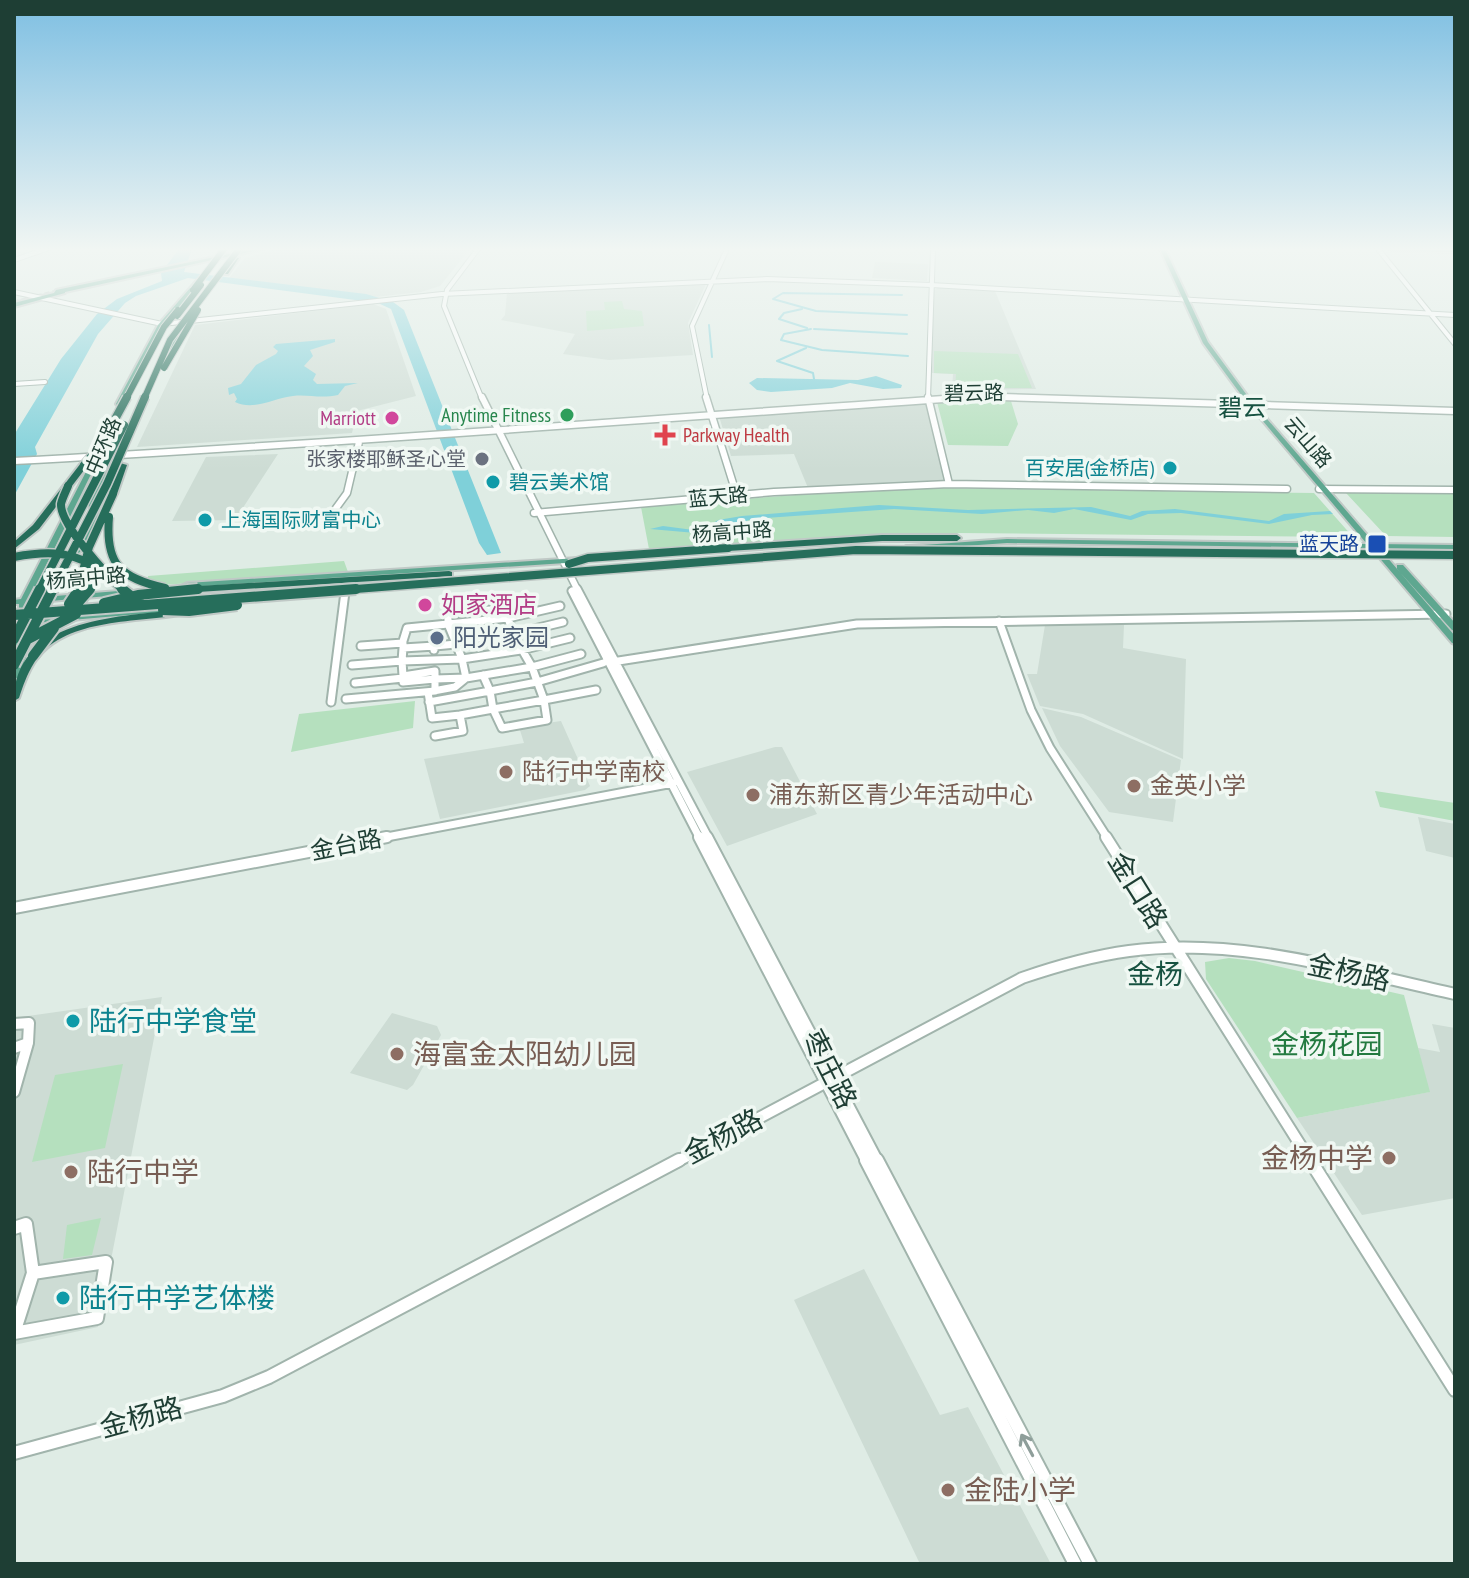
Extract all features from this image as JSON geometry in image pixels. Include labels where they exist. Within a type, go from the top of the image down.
[{"type":"highway","points":[[14,546],[36,527],[101,445],[168,323]]},
{"type":"highway","name":"中环路","points":[[14,636],[121,431],[159,346],[173,323]]},
{"type":"highway","name":"中环路","points":[[14,665],[109,478],[173,335],[183,323]]},
{"type":"highway","points":[[14,636],[49,620],[77,595],[89,547],[113,494],[132,440],[164,368],[190,323]]},
{"type":"highway","points":[[164,368],[173,335]]},
{"type":"highway","points":[[109,478],[132,440]]},
{"type":"highway","points":[[68,486],[61,499],[62,512],[126,595],[153,608],[189,611]]},
{"type":"highway","points":[[113,494],[108,551],[119,570],[148,585],[198,589]]},
{"type":"highway","points":[[564,567],[588,558],[882,538],[957,538]]},
{"type":"highway","name":"杨高中路","points":[[14,619],[451,577],[818,547],[928,543],[1455,548]]},
{"type":"highway","name":"杨高中路","points":[[14,605],[879,549],[1455,548]]},
{"type":"highway","points":[[580,570],[619,571],[869,552]]},
{"type":"highway","points":[[14,557],[52,553],[70,555],[84,559],[95,571],[95,579],[86,595],[33,656],[14,698]]},
{"type":"highway","points":[[33,656],[54,640],[78,629],[189,611],[451,577]]},
{"type":"highway","points":[[14,648],[99,605],[138,595],[198,589],[451,577]]},
{"type":"main road","points":[[14,619],[97,457],[143,355],[164,323]]},
{"type":"main road","points":[[14,677],[96,497],[187,323]]},
{"type":"main road","name":"云山路","points":[[1197,323],[1205,342],[1253,402],[1376,543],[1455,641]]},
{"type":"main road","points":[[72,555],[85,542],[118,456]]},
{"type":"main road","points":[[96,497],[91,488],[97,457]]},
{"type":"main road","name":"杨高中路","points":[[14,619],[28,621],[513,579],[564,567],[828,543],[957,538],[1221,539],[1455,548]]},
{"type":"main road","name":"杨高中路","points":[[14,605],[181,586],[507,566],[564,567],[890,551],[1007,541],[1376,543]]},
{"type":"main road","points":[[1198,543],[1239,554]]},
{"type":"main road","points":[[38,620],[34,617],[38,600],[56,561],[51,551]]},
{"type":"main road","points":[[890,551],[1386,556]]},
{"type":"main road","name":"云山路","points":[[1386,556],[1445,614],[1455,628]]},
{"type":"main road","points":[[14,648],[28,621],[31,606],[25,602]]},
{"type":"street","points":[[164,323],[168,323]]},
{"type":"street","name":"枣庄路","points":[[445,323],[492,428],[564,567],[608,662],[1090,1564]]},
{"type":"street","points":[[694,323],[710,412],[737,496]]},
{"type":"street","points":[[930,323],[928,396],[936,446],[949,484]]},
{"type":"street","points":[[1438,323],[1455,344]]},
{"type":"street","points":[[14,384],[45,382]]},
{"type":"street","name":"碧云路","points":[[430,434],[928,396],[1043,395],[1455,410]]},
{"type":"street","points":[[118,456],[430,434]]},
{"type":"street","points":[[14,459],[359,442],[430,434]]},
{"type":"street","points":[[331,515],[347,493],[359,442]]},
{"type":"street","name":"蓝天路","points":[[536,512],[949,484],[1287,489]]},
{"type":"street","points":[[1326,489],[1455,490]]},
{"type":"street","points":[[331,702],[345,592]]},
{"type":"street","points":[[508,618],[560,606]]},
{"type":"street","points":[[466,678],[448,624],[448,613],[505,609],[513,634],[532,667],[544,700],[547,720],[502,728],[483,675]]},
{"type":"street","points":[[429,702],[537,682],[608,662],[843,625],[1445,614]]},
{"type":"street","name":"金口路","points":[[999,621],[1039,728],[1455,1390]]},
{"type":"street","points":[[455,641],[513,634],[563,622]]},
{"type":"street","points":[[404,694],[402,661],[407,628],[448,624]]},
{"type":"street","points":[[352,665],[462,659],[521,650],[570,638]]},
{"type":"street","points":[[361,646],[435,646],[456,644],[455,641]]},
{"type":"street","points":[[434,660],[435,646]]},
{"type":"street","points":[[435,679],[466,678],[532,667],[581,654]]},
{"type":"street","points":[[355,683],[403,679],[435,671],[435,691]]},
{"type":"street","points":[[466,678],[455,687],[428,692],[432,718],[596,690]]},
{"type":"street","points":[[346,699],[435,691]]},
{"type":"street","points":[[447,699],[448,716]]},
{"type":"street","points":[[435,736],[463,731],[460,715]]},
{"type":"street","name":"金台路","points":[[14,908],[674,783]]},
{"type":"street","name":"金杨路","points":[[14,1453],[223,1396],[269,1377],[1022,978],[1056,964],[1093,955],[1174,946],[1248,952],[1455,994]]},
{"type":"street","points":[[14,1024],[29,1023],[28,1043],[14,1092]]},
{"type":"street","points":[[14,1048],[28,1043]]},
{"type":"street","name":"枣庄路","points":[[830,1080],[1075,1564]]},
{"type":"street","points":[[14,1228],[26,1224],[33,1273],[14,1333],[97,1318],[106,1262],[33,1273]]},
{"type":"shaded area","points":[[391,323],[416,396],[357,411],[352,433],[137,447],[195,325]]},
{"type":"shaded area","points":[[515,323],[688,323],[693,355],[609,360],[563,354],[575,334]]},
{"type":"shaded area","points":[[933,323],[1008,323],[1036,389],[952,390],[953,374],[932,373]]},
{"type":"shaded area","points":[[925,401],[946,483],[808,488],[794,454],[731,456],[719,416]]},
{"type":"shaded area","name":"上海国际财富中心","points":[[278,454],[235,520],[172,521],[206,457]]},
{"type":"shaded area","points":[[1045,625],[1124,625],[1123,648],[1186,659],[1183,759],[1083,714],[1040,706],[1027,674],[1037,674]]},
{"type":"shaded area","name":"金英小学","points":[[1042,708],[1081,717],[1181,760],[1173,822],[1109,812],[1060,746]]},
{"type":"shaded area","name":"陆行中学南校","points":[[561,721],[590,786],[585,790],[440,819],[424,759],[524,743],[519,727]]},
{"type":"shaded area","name":"浦东新区青少年活动中心","points":[[782,747],[817,814],[727,846],[687,772]]},
{"type":"shaded area","points":[[1418,817],[1455,824],[1455,858],[1426,851]]},
{"type":"shaded area","name":"陆行中学","points":[[162,997],[98,1327],[14,1345],[14,1018]]},
{"type":"shaded area","name":"海富金太阳幼儿园","points":[[392,1013],[437,1026],[441,1035],[413,1085],[407,1090],[350,1073]]},
{"type":"shaded area","name":"金杨中学","points":[[1432,1024],[1455,1028],[1455,1198],[1362,1215],[1297,1118],[1429,1092],[1418,1048],[1440,1052]]},
{"type":"shaded area","name":"金陆小学","points":[[864,1269],[940,1415],[968,1407],[1051,1564],[920,1564],[794,1300]]},
{"type":"green space","points":[[587,323],[644,323],[644,326],[587,331]]},
{"type":"green space","points":[[934,351],[1018,354],[1032,388],[955,388],[956,374],[934,373]]},
{"type":"green space","points":[[1011,401],[1018,424],[1008,446],[948,445],[937,402]]},
{"type":"green space","points":[[932,488],[1314,493],[1353,537],[956,533],[649,549],[641,507]]},
{"type":"green space","points":[[1346,493],[1455,494],[1455,537],[1386,536]]},
{"type":"green space","points":[[344,561],[348,572],[147,586],[148,576]]},
{"type":"green space","points":[[415,701],[413,728],[291,752],[299,714]]},
{"type":"green space","points":[[1375,791],[1455,803],[1455,821],[1380,807]]},
{"type":"green space","name":"金杨花园","points":[[1229,958],[1255,961],[1404,995],[1430,1092],[1297,1118],[1206,979],[1205,962]]},
{"type":"green space","points":[[123,1064],[105,1148],[32,1162],[55,1075]]},
{"type":"green space","points":[[101,1218],[92,1255],[63,1259],[67,1225]]},
{"type":"water","points":[[90,323],[108,323],[98,334],[35,447],[37,454],[14,496],[14,435],[61,359]]},
{"type":"water","points":[[396,323],[409,323],[501,553],[487,555],[479,543]]},
{"type":"water","points":[[335,339],[335,342],[310,350],[313,356],[304,366],[316,374],[313,380],[317,384],[358,383],[345,386],[338,395],[293,396],[249,405],[235,402],[234,393],[229,395],[228,388],[241,384],[256,365],[276,354],[278,351],[273,347],[276,344]]},
{"type":"water","points":[[876,376],[902,385],[901,388],[883,389],[850,383],[832,388],[771,392],[757,390],[749,383],[757,378],[858,380]]},
{"type":"water","points":[[879,505],[968,510],[1091,507],[1130,516],[1142,511],[1175,509],[1269,521],[1284,514],[1330,511],[1333,514],[1269,524],[1181,513],[1148,514],[1131,520],[1074,509],[1054,513],[1028,510],[982,514],[894,509],[752,519],[707,534],[650,529],[663,526],[701,531],[718,520],[742,516]]},
{"type":"waterway","points":[[790,323],[807,328]]},
{"type":"waterway","points":[[709,325],[712,357]]},
{"type":"waterway","points":[[811,329],[784,334],[781,340],[822,350],[908,356]]},
{"type":"waterway","points":[[814,329],[907,334]]},
{"type":"waterway","points":[[806,348],[777,361],[813,373],[814,379]]},
{"type":"place","name":"Anytime Fitness","points":[[567,415]]},
{"type":"place","name":"Marriott","points":[[392,418]]},
{"type":"place","name":"Parkway Health","points":[[665,435]]},
{"type":"place","name":"张家楼耶稣圣心堂","points":[[482,459]]},
{"type":"place","name":"百安居(金桥店)","points":[[1170,468]]},
{"type":"place","name":"碧云美术馆","points":[[493,482]]},
{"type":"place","name":"上海国际财富中心","points":[[205,520]]},
{"type":"place","name":"蓝天路","points":[[1377,544]]},
{"type":"place","name":"如家酒店","points":[[425,605]]},
{"type":"place","name":"阳光家园","points":[[437,638]]},
{"type":"place","name":"陆行中学南校","points":[[506,772]]},
{"type":"place","name":"金英小学","points":[[1134,786]]},
{"type":"place","name":"浦东新区青少年活动中心","points":[[753,795]]},
{"type":"place","name":"陆行中学食堂","points":[[73,1021]]},
{"type":"place","name":"海富金太阳幼儿园","points":[[397,1054]]},
{"type":"place","name":"金杨中学","points":[[1389,1158]]},
{"type":"place","name":"陆行中学","points":[[71,1172]]},
{"type":"place","name":"陆行中学艺体楼","points":[[63,1298]]},
{"type":"place","name":"金陆小学","points":[[948,1490]]},
{"type":"district","name":"碧云","points":[[1242,408]]},
{"type":"district","name":"金杨","points":[[1155,974]]}]
